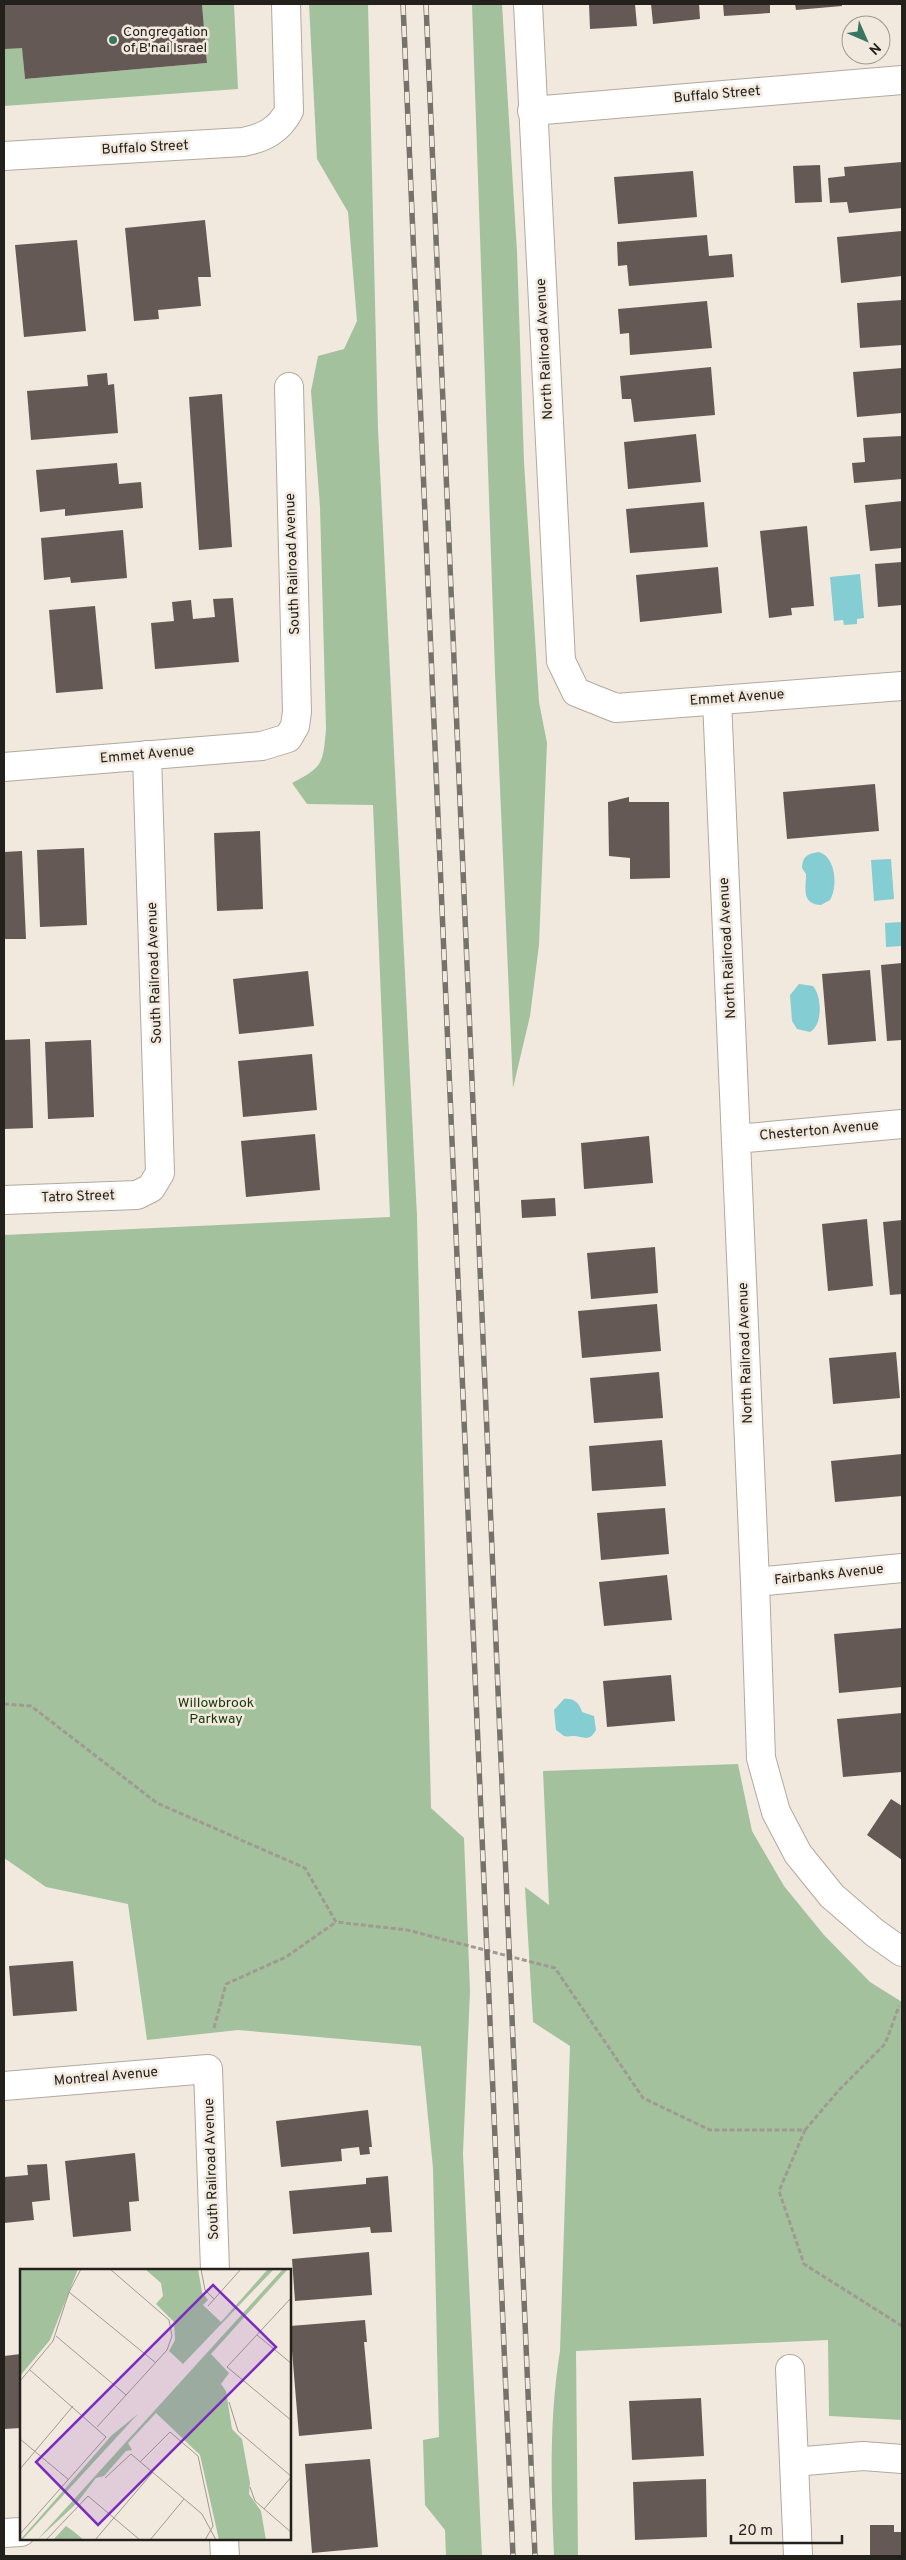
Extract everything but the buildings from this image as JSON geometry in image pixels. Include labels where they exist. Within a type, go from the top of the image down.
[{"type":"street","name":"Buffalo Street","points":[[4,156],[257,140],[281,125],[289,111],[286,4]]},
{"type":"street","name":"North Railroad Avenue","points":[[528,4],[561,661],[576,692]]},
{"type":"street","name":"Buffalo Street","points":[[532,112],[902,80]]},
{"type":"street","name":"South Railroad Avenue","points":[[288,738],[295,726],[297,712],[289,387]]},
{"type":"street","name":"Emmet Avenue","points":[[576,692],[616,708],[902,686]]},
{"type":"street","name":"North Railroad Avenue","points":[[717,700],[761,1758],[776,1812],[798,1854],[832,1896],[875,1933],[902,1952]]},
{"type":"street","name":"Emmet Avenue","points":[[4,767],[262,746],[288,738]]},
{"type":"street","name":"South Railroad Avenue","points":[[147,755],[161,1157],[160,1172],[151,1188]]},
{"type":"street","name":"Chesterton Avenue","points":[[736,1139],[902,1124]]},
{"type":"street","name":"Tatro Street","points":[[4,1200],[137,1195],[151,1188]]},
{"type":"street","name":"Fairbanks Avenue","points":[[755,1582],[902,1568]]},
{"type":"street","name":"South Railroad Avenue","points":[[208,2068],[215,2269]]},
{"type":"street","name":"Montreal Avenue","points":[[4,2086],[208,2068]]},
{"type":"street","points":[[790,2369],[798,2556]]},
{"type":"street","points":[[794,2462],[863,2456],[902,2459]]},
{"type":"street","points":[[4,2533],[20,2532]]},
{"type":"street","points":[[224,2540],[225,2556]]},
{"type":"path","points":[[4,1704],[31,1706],[157,1803],[305,1868],[336,1922]]},
{"type":"path","points":[[214,2028],[226,1984],[286,1957],[336,1922],[407,1930],[555,1968],[643,2098],[710,2130],[805,2130]]},
{"type":"path","points":[[899,2006],[885,2044],[839,2090],[805,2130],[779,2191],[804,2264],[902,2326]]},
{"type":"green space","points":[[202,4],[234,4],[238,89],[4,106],[4,33],[21,32],[25,79],[207,63]]},
{"type":"green space","name":"Willowbrook Parkway","points":[[309,4],[368,4],[378,429],[417,1216],[431,1808],[464,1838],[470,1991],[463,2154],[482,2556],[446,2556],[445,2530],[425,2505],[423,2440],[439,2437],[433,2168],[421,2046],[238,2030],[147,2040],[128,1904],[46,1887],[4,1858],[4,1235],[390,1217],[373,805],[307,804],[292,783],[310,773],[320,763],[324,750],[326,729],[320,507],[311,391],[318,356],[344,349],[357,321],[348,212],[317,159]]},
{"type":"green space","points":[[472,4],[502,4],[517,252],[524,462],[539,702],[547,743],[539,945],[530,1016],[513,1088],[495,672]]},
{"type":"green space","points":[[738,1764],[752,1831],[784,1886],[824,1935],[870,1982],[902,2002],[902,2420],[829,2416],[828,2340],[576,2351],[578,2556],[554,2556],[552,2428],[560,2351],[570,2046],[533,2022],[525,1887],[549,1905],[543,1771]]},
{"type":"water","points":[[860,574],[864,618],[857,619],[857,624],[844,625],[843,620],[834,621],[830,577]]},
{"type":"water","points":[[819,852],[829,860],[835,880],[830,900],[821,905],[810,902],[807,898],[805,890],[806,874],[802,868],[807,856]]},
{"type":"water","points":[[891,859],[894,899],[874,901],[871,860]]},
{"type":"water","points":[[902,922],[902,946],[886,947],[885,923]]},
{"type":"water","points":[[799,984],[813,986],[818,997],[819,1017],[810,1032],[797,1029],[792,1021],[790,995]]},
{"type":"water","points":[[564,1699],[575,1701],[582,1712],[594,1716],[596,1730],[591,1736],[586,1738],[564,1736],[556,1730],[554,1710]]},
{"type":"railway","points":[[403,4],[513,2556]]},
{"type":"railway","points":[[426,4],[535,2556]]},
{"type":"place","name":"Congregation of B'nai Israel","points":[[113,40]]}]
